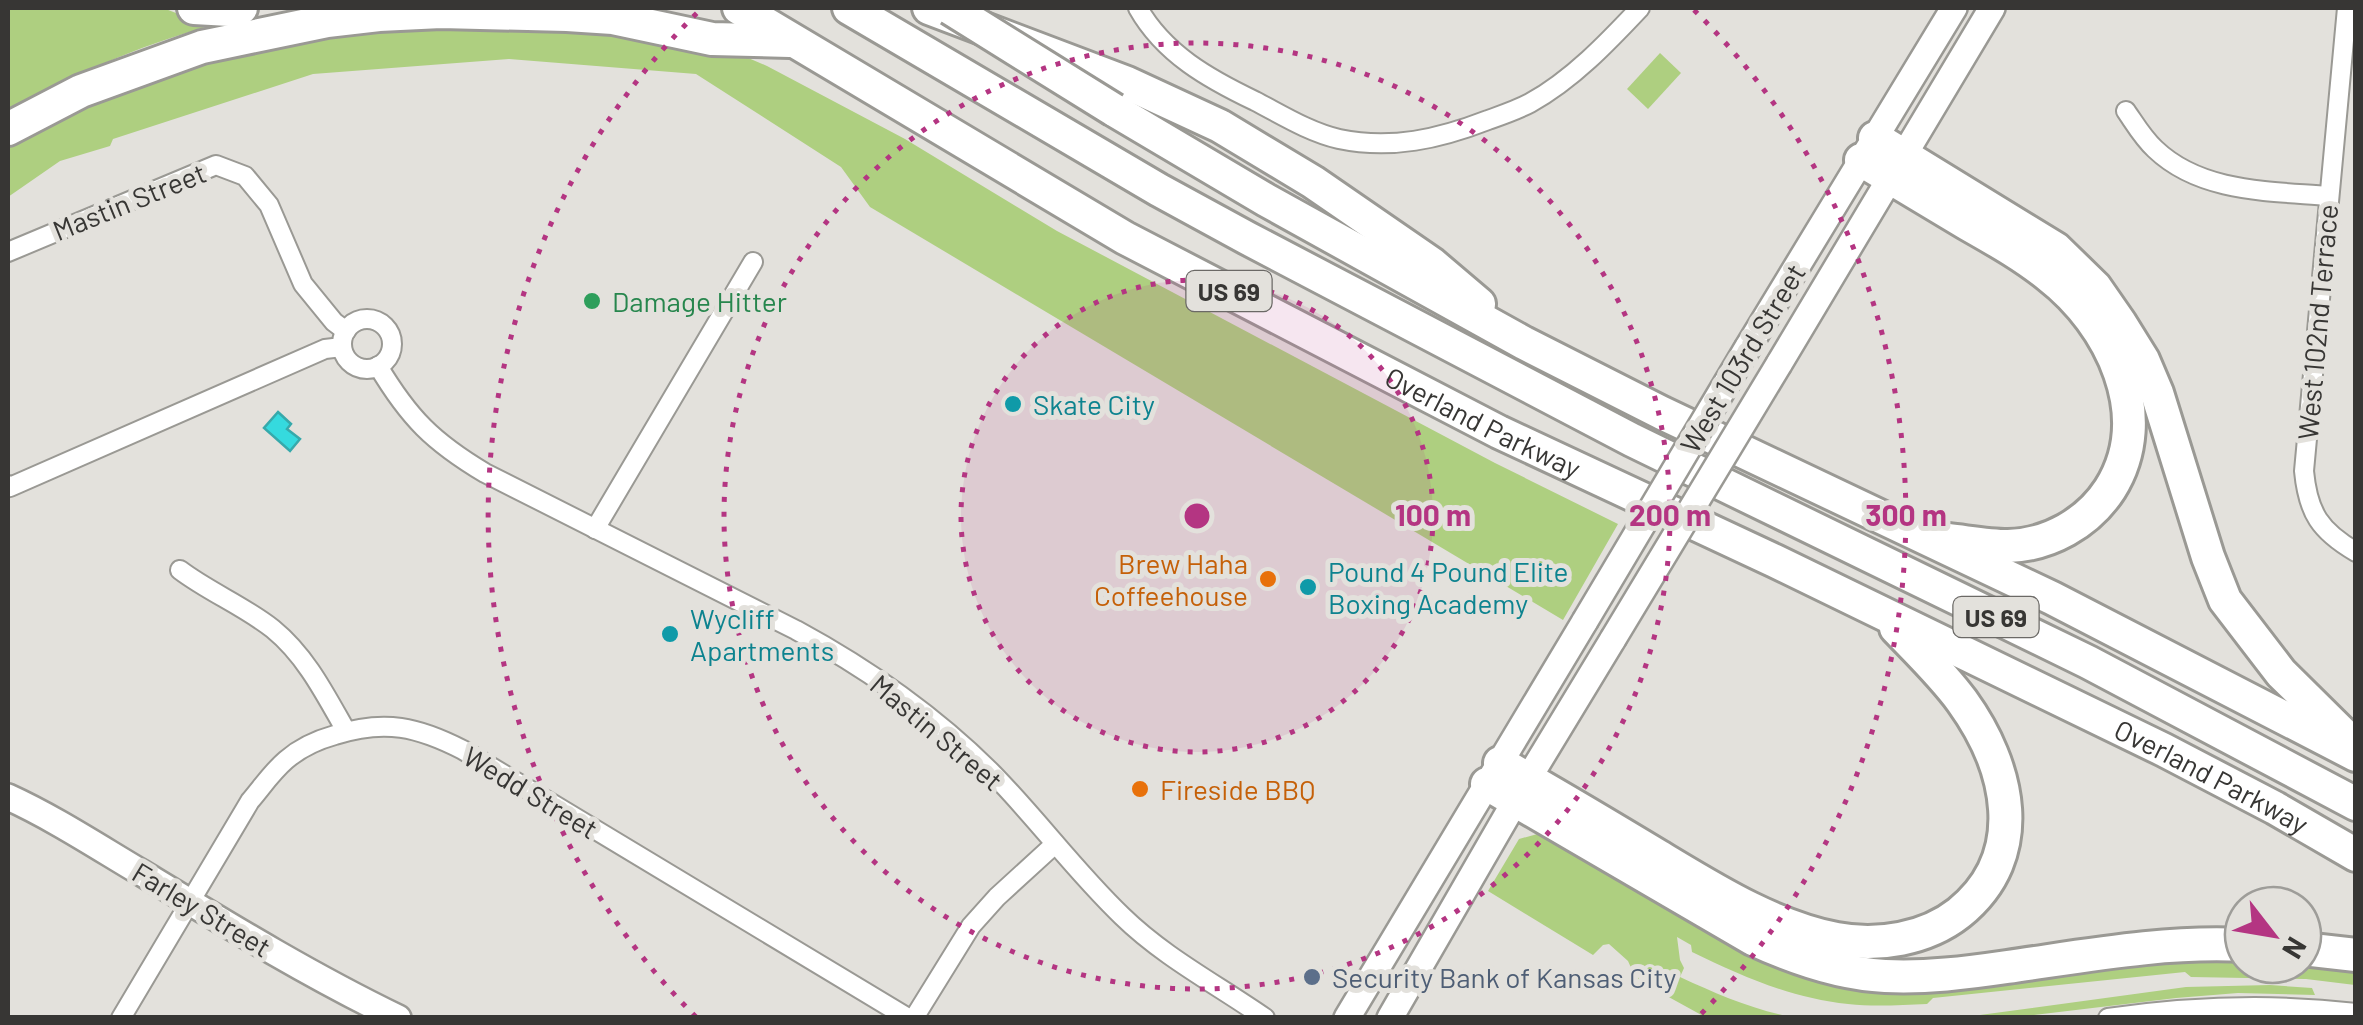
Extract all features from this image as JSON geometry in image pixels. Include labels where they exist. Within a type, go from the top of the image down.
[{"type":"highway","points":[[194,8],[241,8]]},
{"type":"highway","name":"Overland Parkway","points":[[738,8],[1125,238],[1500,432],[2164,750],[2356,854]]},
{"type":"highway","name":"Overland Parkway","points":[[849,8],[1248,238],[1632,440],[2088,662],[2356,804]]},
{"type":"highway","points":[[929,8],[1127,83],[1220,126],[1313,182],[1432,264],[1524,344]]},
{"type":"highway","points":[[950,8],[1282,210],[1524,344],[2052,598],[2356,755]]},
{"type":"highway","points":[[8,129],[82,91],[202,47],[379,14],[567,14],[613,18],[712,38],[796,41]]},
{"type":"highway","points":[[1868,149],[2068,293],[2110,349],[2120,372],[2130,418],[2124,460],[2117,476],[2099,504],[2066,530],[2046,539],[2009,546],[1926,538]]},
{"type":"highway","points":[[1897,167],[2056,249],[2095,287],[2143,360],[2225,600],[2281,673],[2356,746]]},
{"type":"highway","points":[[1508,781],[1735,902],[1800,928],[1837,939],[1868,942],[1918,935],[1935,928],[1977,896],[1995,868],[2006,829],[2004,792],[1992,752],[1961,698],[1883,613]]},
{"type":"highway","points":[[1508,781],[1753,939],[1800,958],[1851,972],[1882,976],[1948,975],[2137,950],[2223,945]]},
{"type":"highway","points":[[2323,951],[2356,955]]},
{"type":"main road","name":"West 103rd Street","points":[[1390,1018],[1585,621],[1954,8]]},
{"type":"main road","name":"West 103rd Street","points":[[1346,1018],[1508,781],[1613,639],[1992,8]]},
{"type":"main road","name":"Farley Street","points":[[8,797],[334,987],[393,1016]]},
{"type":"street","points":[[1138,8],[1164,43],[1218,84],[1334,138],[1386,144],[1450,134],[1528,104],[1580,65],[1640,8]]},
{"type":"street","name":"West 102nd Terrace","points":[[2347,8],[2304,451],[2306,495],[2314,515],[2329,535],[2356,552]]},
{"type":"street","points":[[2126,111],[2158,152],[2191,173],[2231,186],[2328,196]]},
{"type":"street","name":"Mastin Street","points":[[8,252],[216,165],[245,176],[269,205],[303,284],[344,339]]},
{"type":"street","points":[[594,528],[754,262]]},
{"type":"street","points":[[8,485],[325,349],[344,339],[359,320],[383,325],[392,347],[378,366],[362,369],[348,361],[344,339]]},
{"type":"street","name":"Mastin Street","points":[[378,366],[401,404],[429,435],[460,458],[796,630],[892,690],[993,774],[1122,916],[1157,946],[1265,1018]]},
{"type":"street","points":[[180,570],[273,629],[316,678],[346,731]]},
{"type":"street","name":"Wedd Street","points":[[121,1018],[250,801],[273,772],[308,745],[368,726],[392,726],[437,737],[463,750],[911,1018]]},
{"type":"street","points":[[911,1018],[971,926],[996,897],[1055,844]]},
{"type":"street","points":[[2108,1018],[2227,1006],[2307,1007],[2356,1013]]},
{"type":"green space","points":[[8,8],[163,8],[189,18],[207,19],[209,26],[105,63],[8,112]]},
{"type":"green space","points":[[448,8],[725,48],[767,66],[905,139],[1057,231],[1618,524],[1563,620],[870,207],[841,167],[696,74],[509,59],[313,74],[113,139],[110,146],[60,161],[8,197],[8,146],[158,71]]},
{"type":"green space","points":[[1660,53],[1681,73],[1648,109],[1627,89]]},
{"type":"green space","points":[[1541,833],[1797,973],[2223,959],[2223,978],[2191,977],[2185,972],[1933,998],[1927,1004],[1858,1005],[1807,997],[1768,985],[1692,952],[1691,945],[1677,937],[1684,968],[1680,977],[1749,1006],[1793,1017],[1705,1017],[1636,979],[1628,961],[1609,944],[1593,955],[1488,891],[1519,839]]},
{"type":"green space","points":[[2323,967],[2355,969],[2355,985],[2323,981]]},
{"type":"green space","points":[[2270,985],[2312,988],[2315,995],[2238,993],[2017,1017],[1965,1017],[2186,987]]},
{"type":"water","points":[[278,412],[291,424],[287,429],[300,439],[290,451],[264,428]]},
{"type":"place","name":"Damage Hitter","points":[[592,301]]},
{"type":"place","name":"Skate City","points":[[1013,404]]},
{"type":"place","name":"Brew Haha Coffeehouse","points":[[1268,579]]},
{"type":"place","name":"Pound 4 Pound Elite Boxing Academy","points":[[1308,587]]},
{"type":"place","name":"Wycliff Apartments","points":[[670,634]]},
{"type":"place","name":"Fireside BBQ","points":[[1140,789]]},
{"type":"place","name":"Security Bank of Kansas City","points":[[1312,977]]}]
